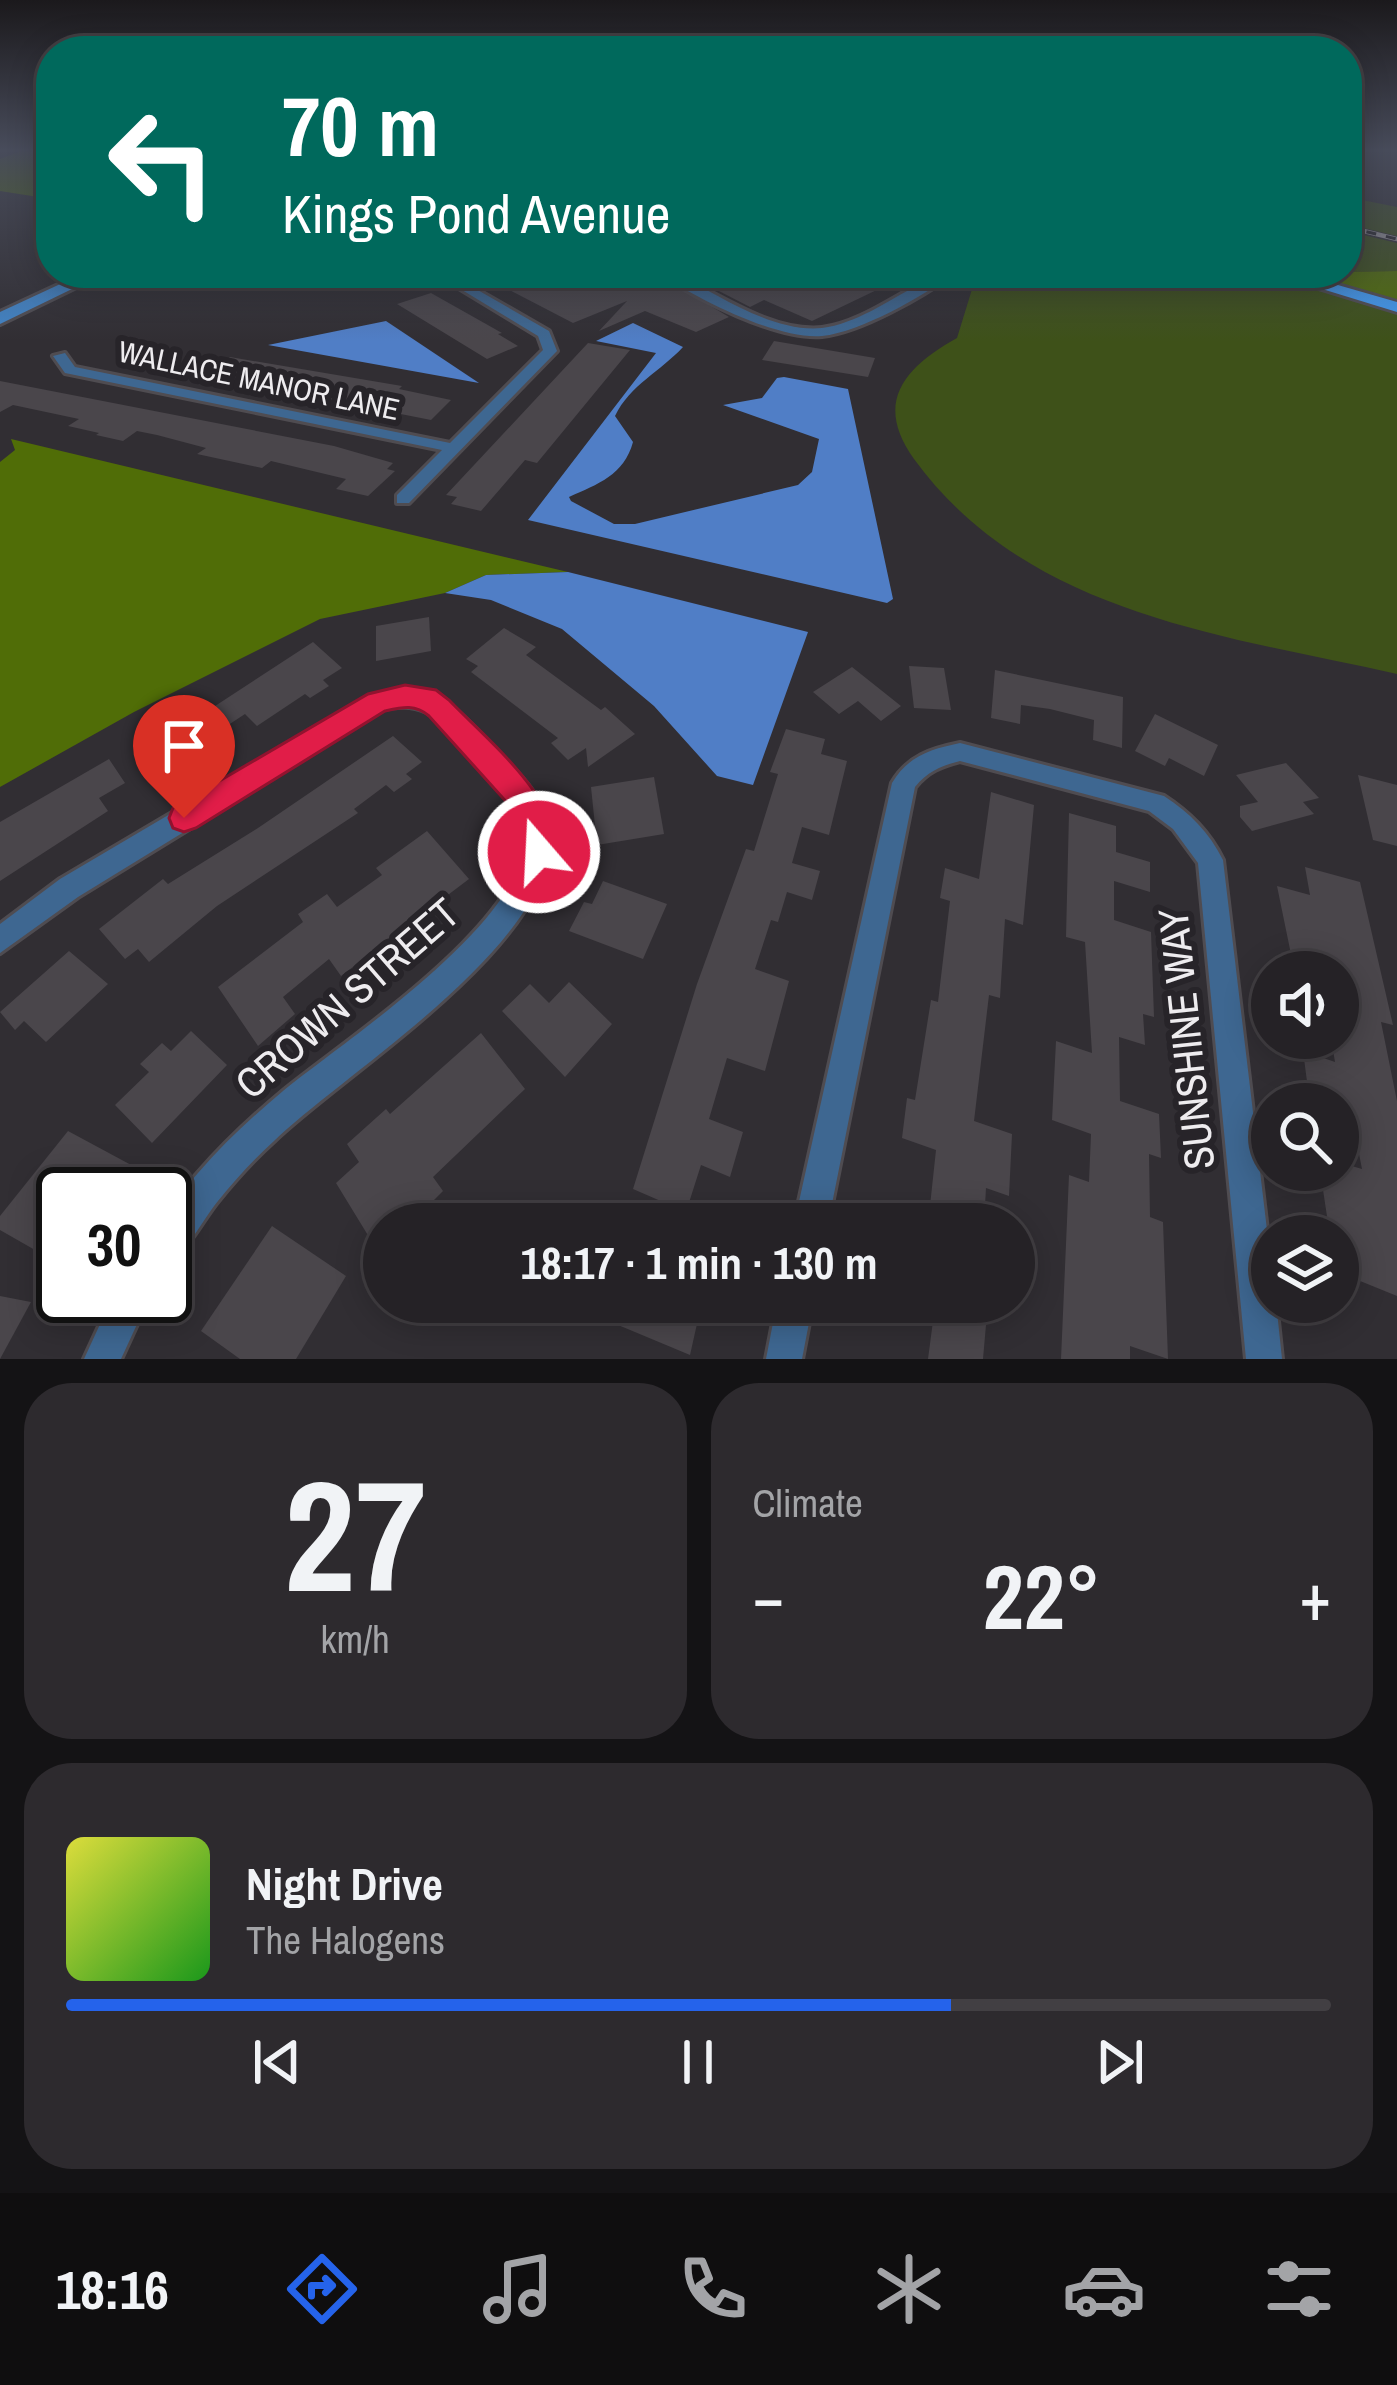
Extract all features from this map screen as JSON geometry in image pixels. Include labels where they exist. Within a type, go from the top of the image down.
[{"type":"main road","points":[[1330,288],[1397,307]]},
{"type":"street","points":[[0,319],[65,288]]},
{"type":"street","points":[[403,499],[550,350],[544,334],[466,288]]},
{"type":"street","points":[[698,288],[783,326],[813,332],[839,327],[919,288]]},
{"type":"street","name":"WALLACE MANOR LANE","points":[[60,356],[70,370],[453,448]]},
{"type":"street","name":"CROWN STREET","points":[[0,940],[69,888],[378,702],[405,695],[427,698],[522,798],[537,823],[539,852],[522,898],[476,953],[265,1126],[192,1206]]},
{"type":"street","name":"SUNSHINE WAY","points":[[815,1203],[904,783],[937,758],[960,752],[1134,796],[1182,820],[1210,860],[1264,1359]]},
{"type":"street","points":[[102,1359],[119,1323]]},
{"type":"street","points":[[784,1359],[791,1323]]},
{"type":"green space","points":[[1362,214],[1397,214],[1397,236],[1362,228]]},
{"type":"green space","points":[[1362,235],[1397,243],[1397,271],[1362,272]]},
{"type":"green space","points":[[1397,271],[1397,304],[1341,288],[1362,288],[1362,272]]},
{"type":"green space","points":[[972,288],[1315,288],[1397,312],[1397,674],[1198,630],[1133,610],[1071,585],[1013,552],[960,511],[914,459],[896,420],[896,403],[910,374],[957,338]]},
{"type":"green space","points":[[11,439],[568,572],[486,575],[445,593],[320,619],[134,712],[0,787],[0,462],[15,450]]},
{"type":"water","points":[[386,321],[479,383],[268,345]]},
{"type":"water","points":[[633,323],[683,347],[637,387],[615,416],[633,442],[623,463],[608,477],[569,497],[571,501],[614,524],[635,524],[798,485],[812,472],[819,439],[723,405],[762,398],[777,378],[784,377],[848,389],[893,599],[887,603],[528,520],[656,353],[596,341]]},
{"type":"water","points":[[568,572],[808,632],[753,785],[717,776],[654,706],[562,629],[491,600],[445,593],[486,575]]},
{"type":"building","points":[[506,288],[680,288],[729,317],[696,332],[645,311],[599,331],[627,301],[573,323]]},
{"type":"building","points":[[713,288],[881,288],[812,321],[764,300],[750,307]]},
{"type":"building","points":[[431,293],[518,346],[487,359],[397,304]]},
{"type":"building","points":[[774,341],[875,358],[868,377],[762,360]]},
{"type":"building","points":[[588,343],[630,350],[537,463],[525,460],[481,511],[451,504],[457,497],[446,495]]},
{"type":"building","points":[[230,357],[402,386],[399,389],[451,400],[431,420],[203,375]]},
{"type":"building","points":[[0,381],[334,446],[393,463],[387,469],[395,471],[368,496],[336,489],[346,479],[271,461],[262,468],[197,454],[206,448],[157,435],[137,431],[123,441],[96,435],[99,433],[68,426],[79,419],[13,405],[0,412]]},
{"type":"building","points":[[429,617],[431,651],[376,661],[376,626]]},
{"type":"building","points":[[504,628],[536,647],[526,655],[601,710],[605,707],[635,734],[588,767],[586,748],[568,760],[551,743],[558,738],[471,672],[478,666],[466,659]]},
{"type":"building","points":[[313,642],[342,668],[323,680],[329,686],[310,698],[305,694],[257,726],[245,714],[210,737],[217,744],[157,782],[137,757]]},
{"type":"building","points":[[909,666],[944,668],[951,710],[914,708]]},
{"type":"building","points":[[852,667],[901,706],[881,721],[858,701],[839,714],[813,692]]},
{"type":"building","points":[[995,670],[1123,697],[1122,748],[1093,740],[1094,720],[1050,709],[1021,705],[1020,724],[991,718]]},
{"type":"building","points":[[1155,714],[1218,745],[1204,776],[1169,758],[1165,766],[1135,751]]},
{"type":"building","points":[[786,729],[825,739],[821,754],[847,761],[829,835],[802,827],[792,863],[820,871],[812,900],[787,892],[778,922],[771,920],[755,969],[789,981],[765,1071],[727,1058],[709,1119],[743,1132],[730,1177],[701,1165],[689,1203],[665,1203],[633,1189],[697,984],[746,849],[754,851],[778,774],[770,772]]},
{"type":"building","points":[[393,736],[422,762],[406,774],[412,779],[394,792],[386,785],[354,809],[358,813],[217,906],[149,962],[138,949],[125,959],[99,929],[163,879],[168,884]]},
{"type":"building","points":[[109,759],[125,783],[99,798],[108,811],[0,881],[0,822]]},
{"type":"building","points":[[1286,763],[1319,798],[1303,802],[1314,814],[1252,831],[1240,817],[1240,806],[1258,802],[1236,775]]},
{"type":"building","points":[[1358,775],[1397,785],[1397,846],[1373,840]]},
{"type":"building","points":[[654,777],[664,834],[597,845],[591,787]]},
{"type":"building","points":[[991,792],[1034,805],[1023,925],[1005,919],[1000,998],[989,995],[974,1121],[1012,1134],[1009,1196],[986,1188],[985,1203],[930,1203],[936,1150],[902,1138],[907,1098],[915,1100],[931,1000],[938,1002],[950,901],[940,898],[945,868],[979,879]]},
{"type":"building","points":[[1069,813],[1116,826],[1116,852],[1150,862],[1150,892],[1114,881],[1114,920],[1151,932],[1154,1017],[1143,1014],[1145,1045],[1119,1037],[1120,1101],[1159,1114],[1161,1158],[1149,1154],[1150,1217],[1163,1222],[1168,1359],[1130,1346],[1130,1359],[1061,1359],[1069,1175],[1089,1182],[1091,1134],[1052,1120],[1056,1041],[1092,1053],[1085,942],[1066,937]]},
{"type":"building","points":[[427,831],[469,879],[341,976],[329,959],[283,997],[295,1014],[258,1046],[218,987],[303,922],[298,914],[327,894],[337,907],[382,875],[376,868]]},
{"type":"building","points":[[1305,867],[1360,882],[1393,1025],[1381,1022],[1397,1101],[1397,1296],[1359,1281],[1359,1215],[1327,1215],[1323,1191],[1359,1191],[1359,1083],[1307,1083],[1304,1059],[1359,1059],[1359,951],[1290,951],[1277,886],[1310,895]]},
{"type":"building","points":[[603,881],[667,904],[643,959],[569,931],[584,902],[592,904]]},
{"type":"building","points":[[69,951],[108,984],[46,1042],[24,1021],[15,1030],[0,1012]]},
{"type":"building","points":[[569,982],[612,1024],[565,1077],[502,1011],[530,984],[549,1003]]},
{"type":"building","points":[[191,1031],[227,1065],[152,1143],[115,1105],[149,1072],[140,1064],[162,1043],[171,1051]]},
{"type":"building","points":[[481,1033],[525,1089],[433,1177],[443,1191],[431,1203],[363,1203],[363,1227],[336,1183],[359,1162],[347,1144],[386,1109],[390,1114]]},
{"type":"building","points":[[68,1131],[133,1166],[132,1167],[39,1167]]},
{"type":"building","points":[[36,1171],[36,1251],[0,1230],[0,1216]]},
{"type":"building","points":[[272,1226],[346,1276],[296,1359],[240,1359],[201,1331]]},
{"type":"building","points":[[0,1296],[31,1302],[0,1359]]},
{"type":"building","points":[[613,1323],[697,1323],[690,1355]]},
{"type":"building","points":[[933,1323],[986,1323],[983,1359],[928,1359]]},
{"type":"railway","points":[[1362,231],[1397,239]]},
{"type":"route","points":[[184,818],[378,702],[405,695],[427,698],[439,708],[522,798],[537,823],[539,852]]}]
